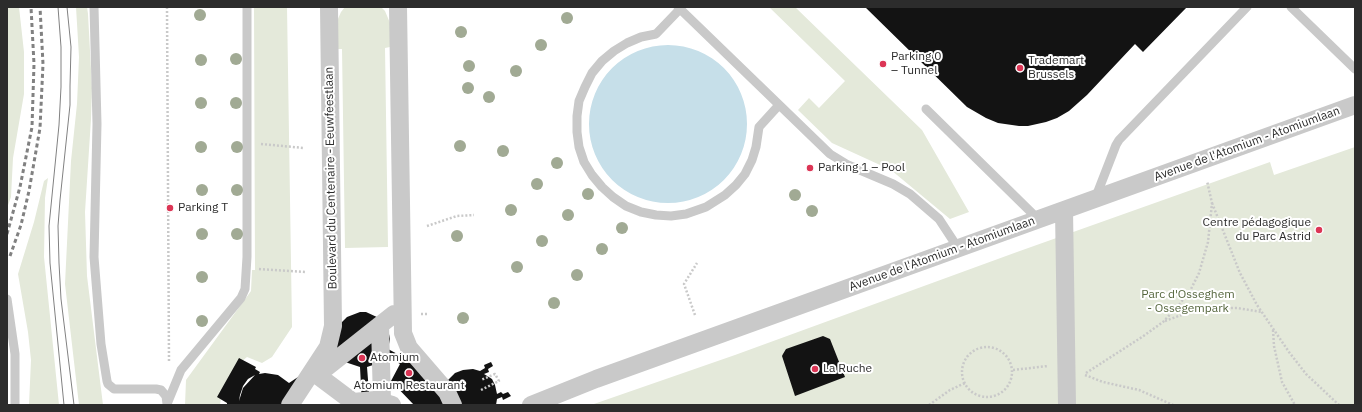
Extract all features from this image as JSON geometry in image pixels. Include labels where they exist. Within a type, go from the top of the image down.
[{"type":"street","name":"Boulevard du Centenaire - Eeuwfeestlaan","points":[[290,405],[328,347],[333,326],[329,7]]},
{"type":"street","name":"Boulevard du Centenaire - Eeuwfeestlaan","points":[[329,29],[332,16],[338,7]]},
{"type":"street","points":[[390,7],[399,26]]},
{"type":"street","points":[[398,7],[398,314],[403,334],[409,348],[447,392],[453,405]]},
{"type":"street","name":"Avenue de l'Atomium - Atomiumlaan","points":[[531,405],[604,376],[1355,105]]},
{"type":"street","points":[[1064,210],[1067,405]]},
{"type":"street","points":[[380,325],[384,404],[367,400],[350,404],[317,375],[380,325],[398,314]]},
{"type":"lane","points":[[94,7],[97,124],[94,257],[101,344],[107,381],[108,384],[114,389],[156,389],[163,392],[166,396],[167,405]]},
{"type":"lane","points":[[167,405],[181,370],[244,294],[246,268],[247,7]]},
{"type":"lane","points":[[1095,199],[1119,140],[1247,7]]},
{"type":"lane","points":[[1291,7],[1355,69]]},
{"type":"lane","points":[[779,105],[759,127],[756,147],[752,160],[745,174],[736,185],[726,195],[713,204],[686,214],[672,216],[641,212],[626,206],[613,198],[592,175],[584,162],[579,147],[577,132],[579,101],[592,73],[602,61],[627,43],[641,37],[656,34],[679,8],[830,154],[848,165],[893,184],[910,194],[939,219],[958,248]]},
{"type":"lane","points":[[926,109],[1038,219]]},
{"type":"lane","points":[[7,299],[15,344],[15,405]]},
{"type":"path","points":[[163,392],[169,382],[167,7]]},
{"type":"path","points":[[247,143],[304,148]]},
{"type":"path","points":[[1206,181],[1212,203],[1248,289],[1273,329],[1306,374],[1339,405]]},
{"type":"path","points":[[1173,405],[1139,390],[1103,382],[1084,374],[1163,322],[1185,296],[1199,273],[1208,242],[1212,203]]},
{"type":"path","points":[[427,226],[456,216],[474,215]]},
{"type":"path","points":[[694,315],[684,284],[697,263]]},
{"type":"path","points":[[246,268],[305,272]]},
{"type":"path","points":[[1163,322],[1195,310],[1210,308],[1237,308],[1262,312]]},
{"type":"path","points":[[1273,329],[1274,346],[1282,382],[1295,405]]},
{"type":"path","points":[[981,347],[995,348],[1002,351],[1008,356],[1013,370],[1009,385],[1004,391],[998,395],[990,397],[983,397],[969,390],[962,376],[964,362],[968,355],[981,347]]},
{"type":"path","points":[[1013,370],[1046,366],[1066,366]]},
{"type":"path","points":[[481,380],[495,374],[499,381],[481,390]]},
{"type":"path","points":[[929,405],[950,390],[965,383]]},
{"type":"green space","points":[[7,7],[19,7],[24,52],[24,94],[13,158],[11,197],[7,208]]},
{"type":"green space","points":[[76,7],[87,7],[88,14],[92,88],[85,212],[87,276],[103,405],[79,405],[65,284],[71,161],[77,104],[79,57]]},
{"type":"green space","points":[[254,7],[287,7],[292,327],[272,357],[262,363],[247,357],[240,363],[221,398],[220,405],[185,405],[186,380],[251,291],[252,270],[255,270]]},
{"type":"green space","points":[[345,7],[381,7],[385,11],[390,23],[390,47],[385,48],[388,247],[345,248],[342,49],[337,49],[337,21]]},
{"type":"green space","points":[[769,7],[795,7],[922,130],[969,212],[950,219],[891,170],[832,143],[798,110],[809,98],[819,108],[845,81]]},
{"type":"green space","name":"Parc d'Osseghem - Ossegempark","points":[[1355,147],[1355,405],[591,405],[735,355],[1270,162],[1274,175]]},
{"type":"green space","points":[[48,178],[45,198],[44,257],[59,405],[29,405],[31,360],[28,332],[18,274],[34,222],[44,181]]},
{"type":"water","points":[[668,45],[698,51],[724,68],[741,94],[747,124],[741,154],[724,180],[698,197],[668,203],[638,197],[612,180],[595,154],[589,124],[595,94],[612,68],[638,51]]},
{"type":"building","name":"Trademart Brussels","points":[[865,7],[1187,7],[1143,52],[1135,44],[1087,95],[1069,111],[1046,122],[1028,126],[1019,126],[998,123],[967,107]]},
{"type":"building","name":"Atomium","points":[[360,312],[366,312],[379,318],[388,329],[390,339],[388,349],[403,357],[405,354],[448,380],[455,373],[463,370],[473,369],[480,371],[485,368],[484,365],[491,362],[493,366],[488,369],[489,372],[484,374],[492,379],[497,394],[501,392],[503,394],[508,392],[511,396],[503,400],[502,397],[497,399],[496,405],[414,405],[391,381],[400,364],[385,355],[373,365],[367,367],[370,405],[362,405],[360,367],[345,362],[293,389],[295,405],[227,405],[227,403],[217,397],[239,358],[256,367],[255,369],[260,372],[259,374],[265,373],[278,375],[289,383],[337,351],[334,342],[341,323],[347,317]],"holes":[[[255,375],[243,388],[239,401],[243,386],[248,379]]]},
{"type":"building","points":[[823,336],[830,339],[845,377],[795,396],[782,356],[786,349]]},
{"type":"tram line","points":[[58,7],[61,47],[61,87],[59,125],[49,226],[50,263],[64,405]]},
{"type":"tram line","points":[[67,7],[71,47],[70,105],[58,226],[61,299],[74,405]]},
{"type":"railway","points":[[7,234],[20,187],[32,127],[34,64],[31,7]]},
{"type":"railway","points":[[10,256],[21,225],[29,191],[40,128],[43,64],[40,7]]},
{"type":"place","name":"Parking 0 – Tunnel","points":[[883,64]]},
{"type":"place","name":"Trademart Brussels","points":[[1020,68]]},
{"type":"place","name":"Parking 1 – Pool","points":[[810,168]]},
{"type":"place","name":"Parking T","points":[[170,208]]},
{"type":"place","name":"Centre pédagogique du Parc Astrid","points":[[1319,230]]},
{"type":"place","name":"Atomium","points":[[362,358]]},
{"type":"place","name":"La Ruche","points":[[815,369]]},
{"type":"place","name":"Atomium Restaurant","points":[[409,373]]}]
